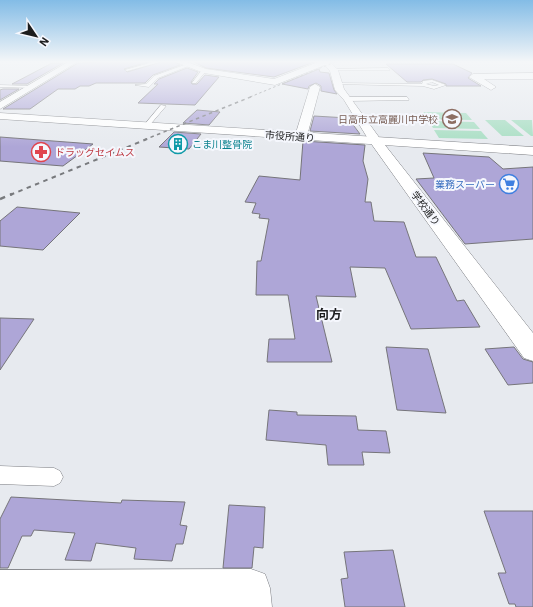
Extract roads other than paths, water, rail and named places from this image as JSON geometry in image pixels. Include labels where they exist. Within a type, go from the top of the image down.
[{"type":"street","points":[[0,106],[26,90]]},
{"type":"street","points":[[301,136],[314,90]]},
{"type":"street","name":"学校通り","points":[[343,90],[376,142],[533,351]]},
{"type":"street","name":"市役所通り","points":[[0,116],[376,142],[533,151]]},
{"type":"street","points":[[0,590],[251,588],[252,607]]},
{"type":"lane","points":[[377,90],[407,99]]},
{"type":"lane","points":[[147,125],[162,106]]},
{"type":"lane","points":[[0,475],[54,477]]},
{"type":"railway","points":[[250,97],[266,90]]},
{"type":"railway","points":[[144,140],[253,96]]},
{"type":"railway","points":[[10,195],[147,139]]},
{"type":"railway","points":[[0,199],[12,194]]},
{"type":"place","name":"日高市立高麗川中学校","points":[[452,119]]},
{"type":"place","name":"こま川整骨院","points":[[178,144]]},
{"type":"place","name":"ドラッグセイムス","points":[[41,152]]},
{"type":"place","name":"業務スーパー","points":[[509,184]]},
{"type":"district","name":"向方","points":[[329,314]]}]
